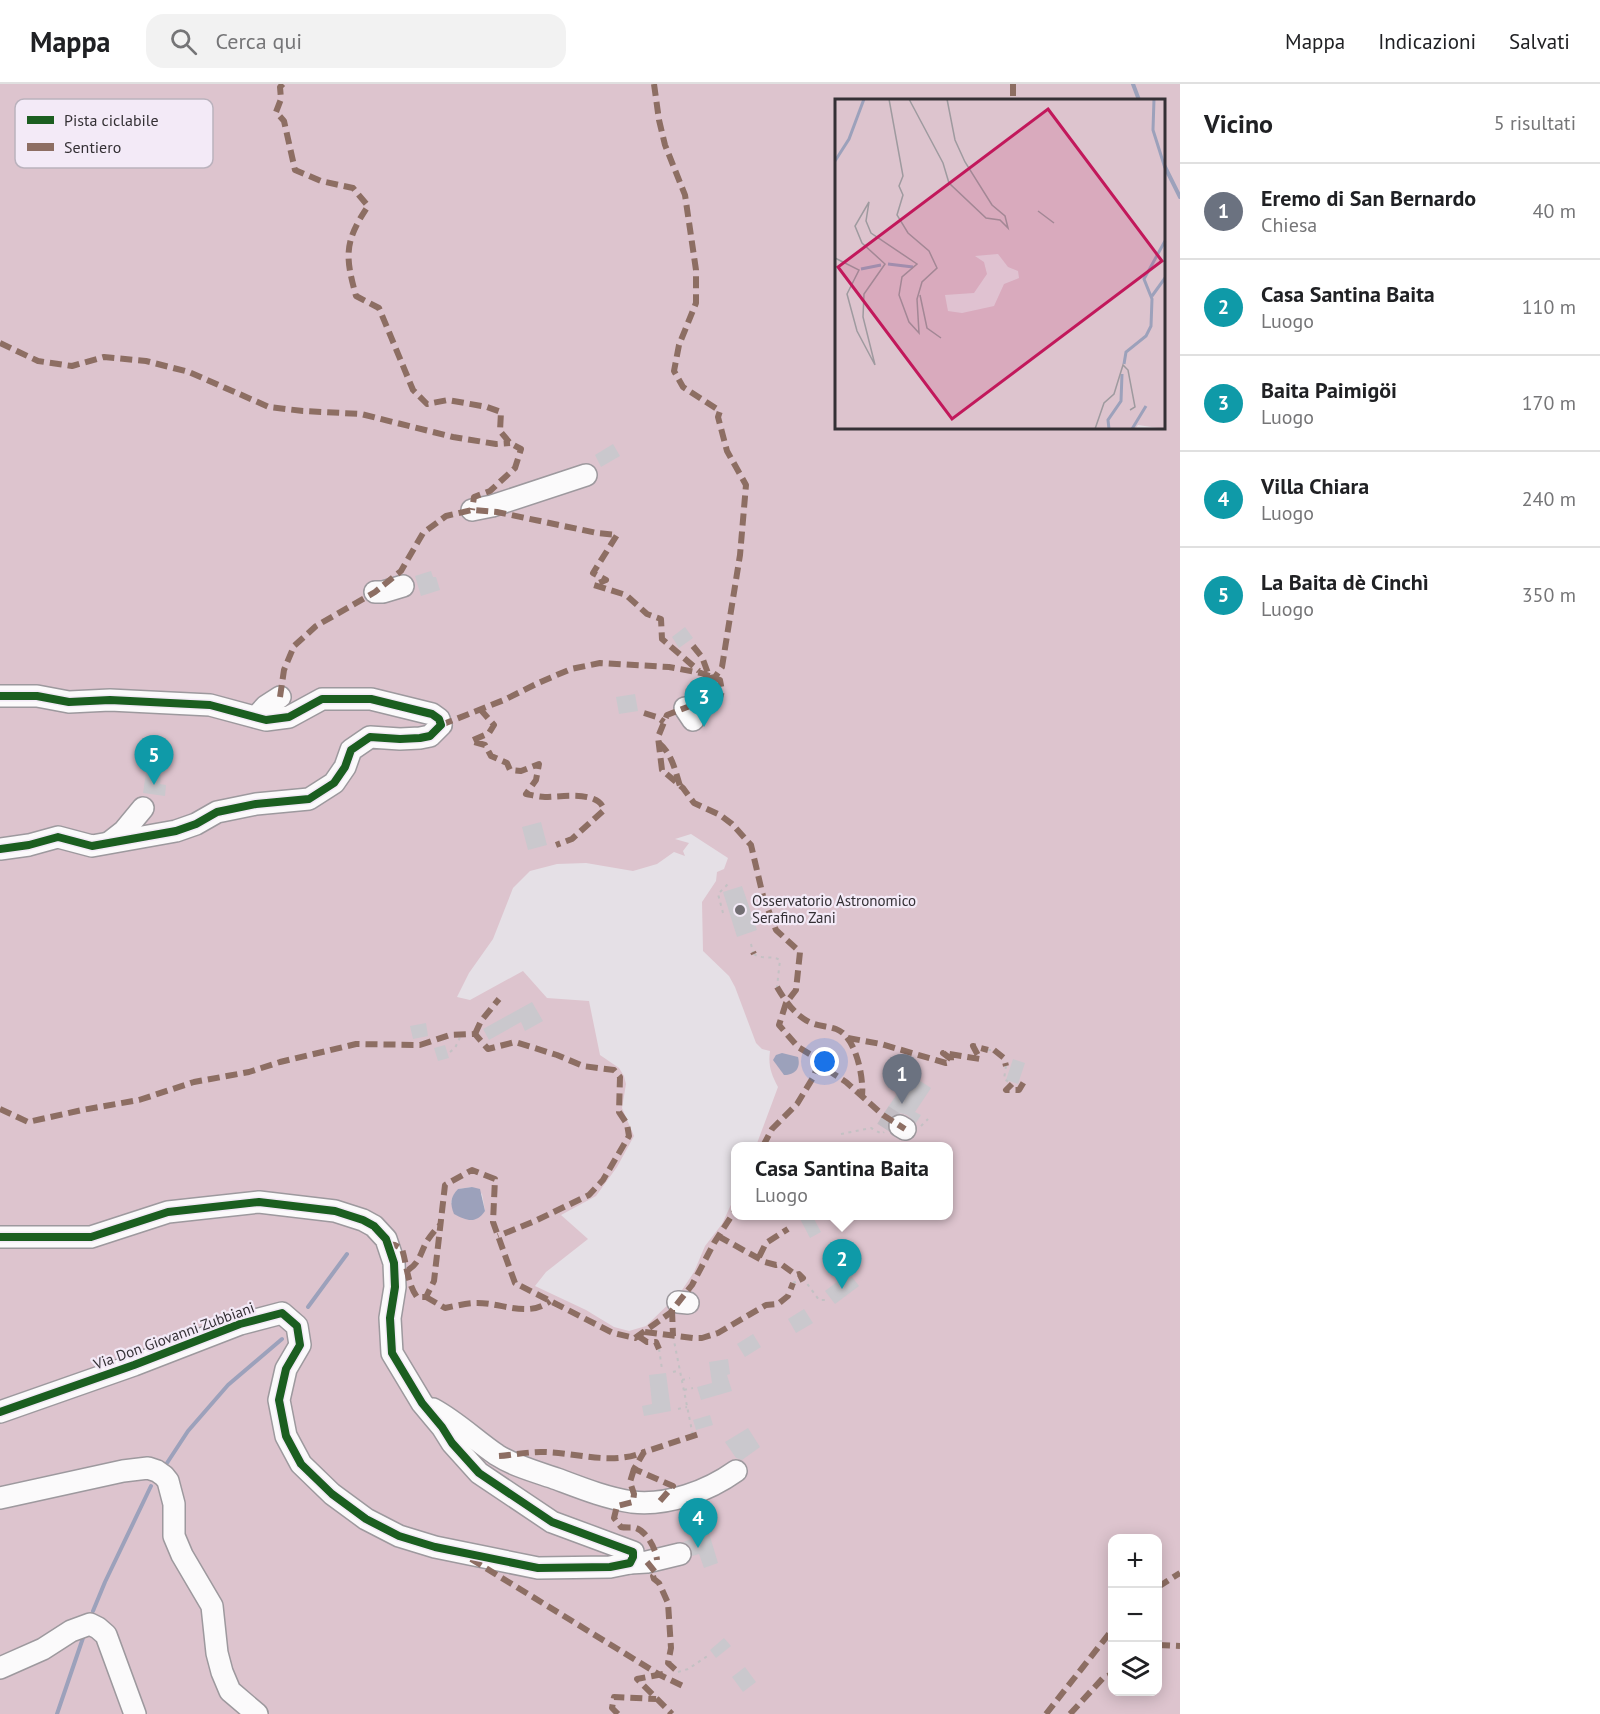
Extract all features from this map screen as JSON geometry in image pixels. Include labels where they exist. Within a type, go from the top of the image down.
[{"type":"street","points":[[472,510],[492,507],[586,476]]},
{"type":"street","points":[[375,592],[403,586]]},
{"type":"street","points":[[0,696],[37,696],[69,702],[110,700],[210,705],[267,720],[289,717],[322,699],[371,699],[432,714],[439,719],[441,724],[430,736],[420,738],[370,737],[351,750],[345,766],[334,783],[309,799],[256,804],[217,812],[196,824],[176,831],[92,846],[58,837],[29,845],[0,849]]},
{"type":"street","points":[[256,717],[266,706],[280,697]]},
{"type":"street","points":[[109,842],[124,831],[143,808]]},
{"type":"street","points":[[0,1237],[92,1237],[168,1212],[260,1202],[335,1211],[363,1220],[374,1226],[386,1239],[394,1263],[395,1287],[390,1318],[392,1353],[422,1403],[452,1443],[479,1473],[552,1522],[633,1552],[630,1563],[646,1563],[680,1554]]},
{"type":"street","name":"Via Don Giovanni Zubbiani","points":[[0,1412],[134,1365],[240,1324],[282,1313],[297,1326],[300,1344],[286,1369],[279,1400],[286,1436],[301,1464],[332,1494],[366,1519],[399,1536],[435,1547],[538,1568],[610,1567],[630,1563]]},
{"type":"street","points":[[422,1403],[459,1425],[499,1456],[559,1480],[624,1500],[644,1502],[682,1498],[725,1479],[736,1471]]},
{"type":"street","points":[[0,1498],[123,1471],[148,1468],[164,1476],[168,1481],[174,1504],[174,1536],[182,1555],[212,1606],[217,1653],[222,1672],[230,1691],[257,1714]]},
{"type":"street","points":[[0,1668],[43,1649],[71,1631],[90,1624],[105,1635],[135,1714]]},
{"type":"path","points":[[723,913],[718,894],[729,884]]},
{"type":"path","points":[[751,944],[754,953],[762,958],[780,960],[777,987]]},
{"type":"path","points":[[450,1052],[455,1048],[462,1033]]},
{"type":"path","points":[[988,1050],[994,1050]]},
{"type":"path","points":[[1006,1066],[1004,1079],[1012,1084]]},
{"type":"path","points":[[841,1134],[871,1128],[882,1134],[898,1126]]},
{"type":"path","points":[[804,1278],[819,1300],[825,1300]]},
{"type":"path","points":[[793,1283],[799,1280]]},
{"type":"path","points":[[673,1336],[693,1436]]},
{"type":"path","points":[[659,1349],[662,1369]]},
{"type":"path","points":[[673,1372],[680,1370]]},
{"type":"path","points":[[682,1380],[690,1378]]},
{"type":"path","points":[[684,1390],[693,1388]]},
{"type":"path","points":[[678,1409],[687,1407]]},
{"type":"path","points":[[678,1672],[688,1669],[709,1655]]},
{"type":"shaded area","points":[[0,84],[1180,84],[1180,1714],[0,1714]],"holes":[[[691,834],[728,858],[724,869],[717,872],[716,881],[702,902],[703,951],[729,976],[756,1043],[762,1049],[770,1051],[769,1061],[778,1087],[757,1142],[953,1142],[953,1220],[731,1220],[731,1205],[722,1224],[705,1246],[694,1272],[680,1293],[646,1326],[629,1331],[614,1327],[586,1310],[535,1286],[546,1272],[588,1239],[561,1215],[596,1196],[617,1167],[634,1136],[622,1108],[626,1084],[624,1076],[619,1068],[600,1055],[589,1001],[547,998],[523,971],[470,1000],[457,997],[469,973],[493,939],[513,888],[530,871],[557,864],[586,863],[633,871],[657,864],[674,852],[685,856],[683,851],[689,843],[675,839]],[[472,1187],[482,1194],[485,1211],[451,1203],[458,1189]]]},
{"type":"water","points":[[782,1053],[798,1057],[798,1068],[791,1074],[784,1075],[773,1060],[776,1055]]},
{"type":"water","points":[[472,1187],[480,1189],[485,1211],[475,1220],[454,1214],[451,1204],[453,1195],[458,1189]]},
{"type":"building","points":[[613,444],[620,456],[601,467],[595,455]]},
{"type":"building","points":[[431,571],[433,577],[436,577],[440,590],[421,596],[415,576]]},
{"type":"building","points":[[685,627],[693,638],[679,648],[672,637]]},
{"type":"building","points":[[635,694],[638,711],[619,714],[616,697]]},
{"type":"building","points":[[146,773],[161,775],[160,784],[166,785],[165,796],[143,793]]},
{"type":"building","points":[[541,822],[547,845],[528,850],[522,827]]},
{"type":"building","name":"Osservatorio Astronomico Serafino Zani","points":[[742,886],[757,930],[737,937],[723,892]]},
{"type":"building","points":[[532,1002],[543,1021],[525,1031],[521,1022],[489,1040],[483,1029]]},
{"type":"building","points":[[426,1023],[428,1036],[413,1039],[410,1026]]},
{"type":"building","points":[[445,1045],[449,1058],[438,1061],[434,1048]]},
{"type":"building","points":[[1013,1059],[1025,1063],[1018,1084],[1006,1080]]},
{"type":"building","points":[[909,1065],[919,1071],[914,1077],[931,1088],[915,1112],[921,1115],[916,1123],[907,1115],[900,1113],[893,1115],[888,1124],[880,1119],[901,1088],[896,1085]]},
{"type":"building","points":[[801,1220],[815,1220],[821,1232],[810,1238]]},
{"type":"building","points":[[849,1273],[859,1286],[835,1304],[825,1291]]},
{"type":"building","points":[[804,1309],[813,1323],[796,1333],[788,1319]]},
{"type":"building","points":[[753,1334],[761,1347],[745,1357],[737,1344]]},
{"type":"building","points":[[728,1359],[730,1374],[727,1375],[732,1391],[701,1400],[697,1387],[712,1383],[709,1362]]},
{"type":"building","points":[[666,1373],[671,1411],[644,1416],[642,1406],[652,1404],[649,1375]]},
{"type":"building","points":[[710,1415],[713,1425],[696,1430],[693,1420]]},
{"type":"building","points":[[748,1428],[760,1447],[742,1460],[736,1458],[725,1442]]},
{"type":"building","points":[[709,1533],[718,1563],[704,1568],[699,1554],[692,1556],[690,1546],[683,1542]]},
{"type":"building","points":[[724,1638],[731,1646],[716,1658],[710,1650]]},
{"type":"building","points":[[745,1667],[756,1682],[743,1692],[732,1677]]},
{"type":"waterway","points":[[1133,84],[1139,99]]},
{"type":"waterway","points":[[1165,167],[1180,197]]},
{"type":"waterway","points":[[308,1307],[347,1254]]},
{"type":"waterway","points":[[167,1463],[188,1431],[228,1385],[282,1339]]},
{"type":"waterway","points":[[93,1611],[151,1486]]},
{"type":"waterway","points":[[57,1714],[84,1635]]},
{"type":"tunnel","points":[[883,1115],[900,1126]]},
{"type":"marked path","points":[[283,84],[280,87],[281,99],[276,112],[284,121],[295,170],[321,181],[353,188],[368,206],[351,240],[349,259],[352,282],[356,296],[379,308],[413,390],[427,404],[448,400],[501,412],[500,431],[510,443],[521,449],[515,468],[490,491],[474,497],[472,510]]},
{"type":"marked path","points":[[654,84],[665,145],[685,195],[696,270],[696,303],[679,345],[674,371],[683,387],[720,411],[718,417],[727,451],[746,485],[740,555],[722,667],[715,677],[689,686],[690,706]]},
{"type":"marked path","points":[[1013,84],[1013,99]]},
{"type":"marked path","points":[[0,343],[38,361],[72,366],[104,357],[146,361],[189,372],[269,407],[361,414],[453,437],[496,444],[510,443]]},
{"type":"marked path","points":[[280,697],[284,670],[294,646],[316,626],[375,592],[401,571],[423,533],[446,516],[472,510],[497,512],[597,533],[617,535],[593,573],[606,580],[594,585],[626,595],[647,614],[661,619],[662,639],[699,671]]},
{"type":"marked path","points":[[693,646],[702,657],[709,676]]},
{"type":"marked path","points":[[441,725],[504,700],[571,669],[600,663],[669,667],[701,673],[720,680],[722,691],[719,701],[690,706],[667,715],[658,737],[662,770],[683,788],[694,803],[720,815],[732,824],[751,845],[763,896],[776,930],[800,952],[796,990],[786,1003],[779,1025],[798,1047],[813,1056],[818,1064],[846,1082],[883,1115],[905,1129]]},
{"type":"marked path","points":[[480,709],[494,725],[489,733],[471,741],[485,745],[491,756],[507,763],[510,770],[521,771],[539,764],[536,780],[526,794],[543,797],[587,797],[601,804],[604,810],[572,839],[556,845]]},
{"type":"marked path","points":[[644,713],[664,722]]},
{"type":"marked path","points":[[659,743],[670,757],[680,786]]},
{"type":"marked path","points":[[777,987],[804,1019],[836,1029],[849,1040],[860,1069],[862,1096]]},
{"type":"marked path","points":[[475,1034],[481,1021],[499,999]]},
{"type":"marked path","points":[[0,1109],[28,1122],[139,1100],[194,1082],[249,1072],[280,1062],[356,1044],[420,1045],[450,1035],[475,1034],[488,1049],[515,1042],[583,1066],[614,1070],[620,1077],[619,1112],[627,1124],[629,1136],[603,1180],[589,1195],[498,1236]]},
{"type":"marked path","points":[[848,1038],[881,1044],[946,1063],[951,1062],[951,1059],[943,1053],[980,1059],[973,1046],[988,1050]]},
{"type":"marked path","points":[[994,1050],[1004,1058],[1006,1066]]},
{"type":"marked path","points":[[765,1142],[772,1129],[797,1104],[814,1076],[818,1064]]},
{"type":"marked path","points":[[1012,1084],[1006,1090],[1019,1090],[1025,1080]]},
{"type":"marked path","points":[[387,1244],[402,1249],[414,1292],[417,1297],[426,1297],[434,1281],[445,1185],[472,1170],[495,1179],[493,1222],[515,1283],[613,1333],[635,1338],[670,1313],[692,1285],[731,1217]]},
{"type":"marked path","points":[[408,1270],[418,1260],[427,1241],[440,1225]]},
{"type":"marked path","points":[[759,1257],[766,1243],[788,1229]]},
{"type":"marked path","points":[[718,1236],[765,1262],[781,1264],[796,1275],[799,1274],[803,1278],[799,1280]]},
{"type":"marked path","points":[[645,1332],[693,1338],[718,1333],[766,1305],[778,1304],[788,1296],[793,1283]]},
{"type":"marked path","points":[[426,1297],[445,1308],[477,1303],[524,1309],[542,1306],[550,1301]]},
{"type":"marked path","points":[[672,1310],[673,1336]]},
{"type":"marked path","points":[[638,1336],[647,1342],[656,1342],[659,1349]]},
{"type":"marked path","points":[[660,1501],[673,1486],[634,1469],[644,1452],[699,1434]]},
{"type":"marked path","points":[[499,1456],[541,1452],[619,1458],[644,1452]]},
{"type":"marked path","points":[[634,1469],[630,1482],[634,1494],[633,1502],[617,1506],[614,1518],[621,1527],[636,1528],[644,1533],[653,1546],[657,1560]]},
{"type":"marked path","points":[[471,1559],[660,1675],[685,1687]]},
{"type":"marked path","points":[[647,1562],[656,1573],[653,1576],[654,1579],[659,1583],[668,1603],[671,1648],[668,1663],[678,1672]]},
{"type":"marked path","points":[[1162,1584],[1180,1573]]},
{"type":"marked path","points":[[1046,1714],[1108,1635]]},
{"type":"marked path","points":[[1162,1645],[1180,1646]]},
{"type":"marked path","points":[[663,1674],[637,1679],[672,1714]]},
{"type":"marked path","points":[[1070,1714],[1103,1678],[1108,1676]]},
{"type":"marked path","points":[[618,1714],[612,1708],[614,1697],[656,1699]]},
{"type":"cycle path","points":[[0,696],[37,696],[69,702],[110,700],[210,705],[266,720],[289,717],[322,699],[371,699],[432,714],[439,719],[441,725],[430,736],[420,738],[370,737],[351,750],[345,767],[334,783],[309,799],[256,804],[217,812],[196,824],[176,831],[92,846],[58,837],[29,845],[0,849]]},
{"type":"cycle path","points":[[0,1237],[91,1237],[168,1212],[259,1202],[335,1211],[363,1220],[374,1226],[386,1239],[394,1263],[395,1287],[390,1318],[392,1353],[422,1403],[452,1443],[479,1473],[552,1522],[633,1552],[633,1557],[630,1563],[610,1567],[538,1568],[435,1547],[399,1536],[366,1519],[332,1494],[301,1464],[286,1436],[279,1400],[286,1369],[300,1345],[297,1326],[282,1313],[240,1324],[134,1365],[0,1412]]},
{"type":"place","name":"Baita Paimigöi","points":[[704,727]]},
{"type":"place","name":"La Baita dè Cinchì","points":[[154,785]]},
{"type":"place","name":"Osservatorio Astronomico Serafino Zani","points":[[740,910]]},
{"type":"place","name":"Eremo di San Bernardo","points":[[902,1104]]},
{"type":"place","name":"Casa Santina Baita","points":[[842,1289]]},
{"type":"place","name":"Villa Chiara","points":[[698,1548]]}]
